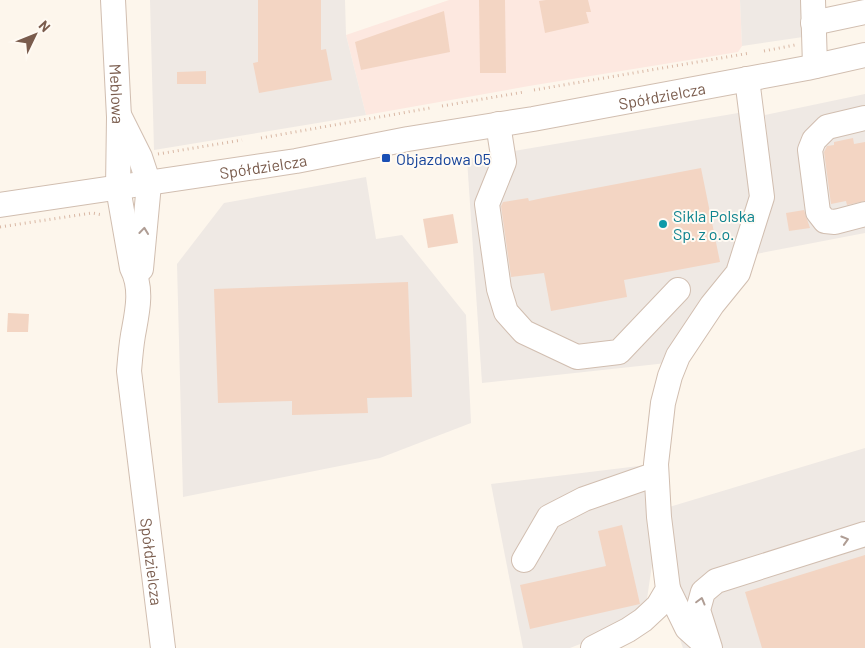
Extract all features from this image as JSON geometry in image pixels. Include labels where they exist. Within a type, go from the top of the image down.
[{"type":"street","name":"Meblowa","points":[[113,0],[119,117],[118,188]]},
{"type":"street","points":[[815,66],[813,12],[865,12]]},
{"type":"street","name":"Spółdzielcza","points":[[162,648],[129,371],[138,311],[137,278],[132,268],[118,188],[296,161],[408,139],[747,79],[865,55]]},
{"type":"street","points":[[710,648],[686,628],[668,589],[659,517],[656,464],[661,420],[670,376],[678,356],[690,337],[738,273],[762,197],[747,79]]},
{"type":"street","points":[[119,117],[140,157],[149,184],[142,268],[137,278]]},
{"type":"street","points":[[865,118],[827,126],[814,140],[810,150],[818,212],[825,221],[835,222],[865,214]]},
{"type":"street","points":[[498,124],[504,162],[487,204],[499,289],[506,312],[524,332],[577,357],[619,352],[678,290]]},
{"type":"street","points":[[0,205],[118,188]]},
{"type":"street","points":[[524,560],[549,517],[584,499],[656,474]]},
{"type":"street","points":[[710,648],[698,610],[703,592],[716,581],[865,534]]},
{"type":"street","points":[[593,648],[644,620],[658,606],[668,589]]},
{"type":"path","points":[[764,51],[802,44]]},
{"type":"path","points":[[534,90],[750,53]]},
{"type":"path","points":[[442,106],[524,92]]},
{"type":"path","points":[[261,138],[430,108]]},
{"type":"path","points":[[150,156],[242,140]]},
{"type":"path","points":[[0,227],[92,213],[108,217]]},
{"type":"shaded area","points":[[150,0],[345,0],[346,35],[366,115],[154,150]]},
{"type":"shaded area","points":[[449,0],[740,0],[742,46],[738,52],[366,115],[346,35]]},
{"type":"shaded area","points":[[740,0],[804,0],[803,37],[742,46]]},
{"type":"shaded area","points":[[865,94],[865,233],[756,254],[772,195],[765,115]]},
{"type":"shaded area","name":"Sikla Polska Sp. z o.o.","points":[[744,112],[753,203],[728,272],[667,363],[482,383],[467,159]]},
{"type":"shaded area","points":[[366,177],[376,239],[402,235],[466,315],[471,423],[380,458],[183,497],[177,264],[224,203]]},
{"type":"shaded area","points":[[865,448],[865,648],[683,648],[668,606],[666,508]]},
{"type":"shaded area","points":[[647,465],[654,551],[647,599],[616,630],[570,648],[523,648],[491,484]]},
{"type":"building","points":[[258,0],[321,0],[321,50],[326,49],[332,80],[259,93],[253,63],[258,62]]},
{"type":"building","points":[[479,0],[505,0],[506,73],[480,73]]},
{"type":"building","points":[[588,0],[591,12],[586,12],[589,23],[545,33],[539,1]]},
{"type":"building","points":[[444,11],[450,52],[361,70],[355,42]]},
{"type":"building","points":[[206,71],[206,84],[177,84],[177,72]]},
{"type":"building","points":[[853,138],[854,144],[865,142],[865,201],[847,205],[846,201],[831,204],[824,152],[827,146],[834,145],[834,142]]},
{"type":"building","points":[[701,168],[720,262],[624,280],[627,297],[551,311],[544,273],[511,277],[501,206],[503,202],[528,198],[529,201]]},
{"type":"building","points":[[804,210],[810,228],[789,231],[786,213]]},
{"type":"building","points":[[453,214],[458,243],[428,248],[423,219]]},
{"type":"building","points":[[408,282],[412,397],[367,398],[368,413],[292,415],[292,401],[218,403],[214,289]]},
{"type":"building","points":[[8,313],[29,314],[28,332],[7,332]]},
{"type":"building","points":[[622,525],[640,604],[530,629],[520,585],[606,566],[598,531]]},
{"type":"building","points":[[865,555],[865,648],[762,648],[745,592]]},
{"type":"place","name":"Objazdowa 05","points":[[386,158]]},
{"type":"place","name":"Sikla Polska Sp. z o.o.","points":[[663,224]]}]
